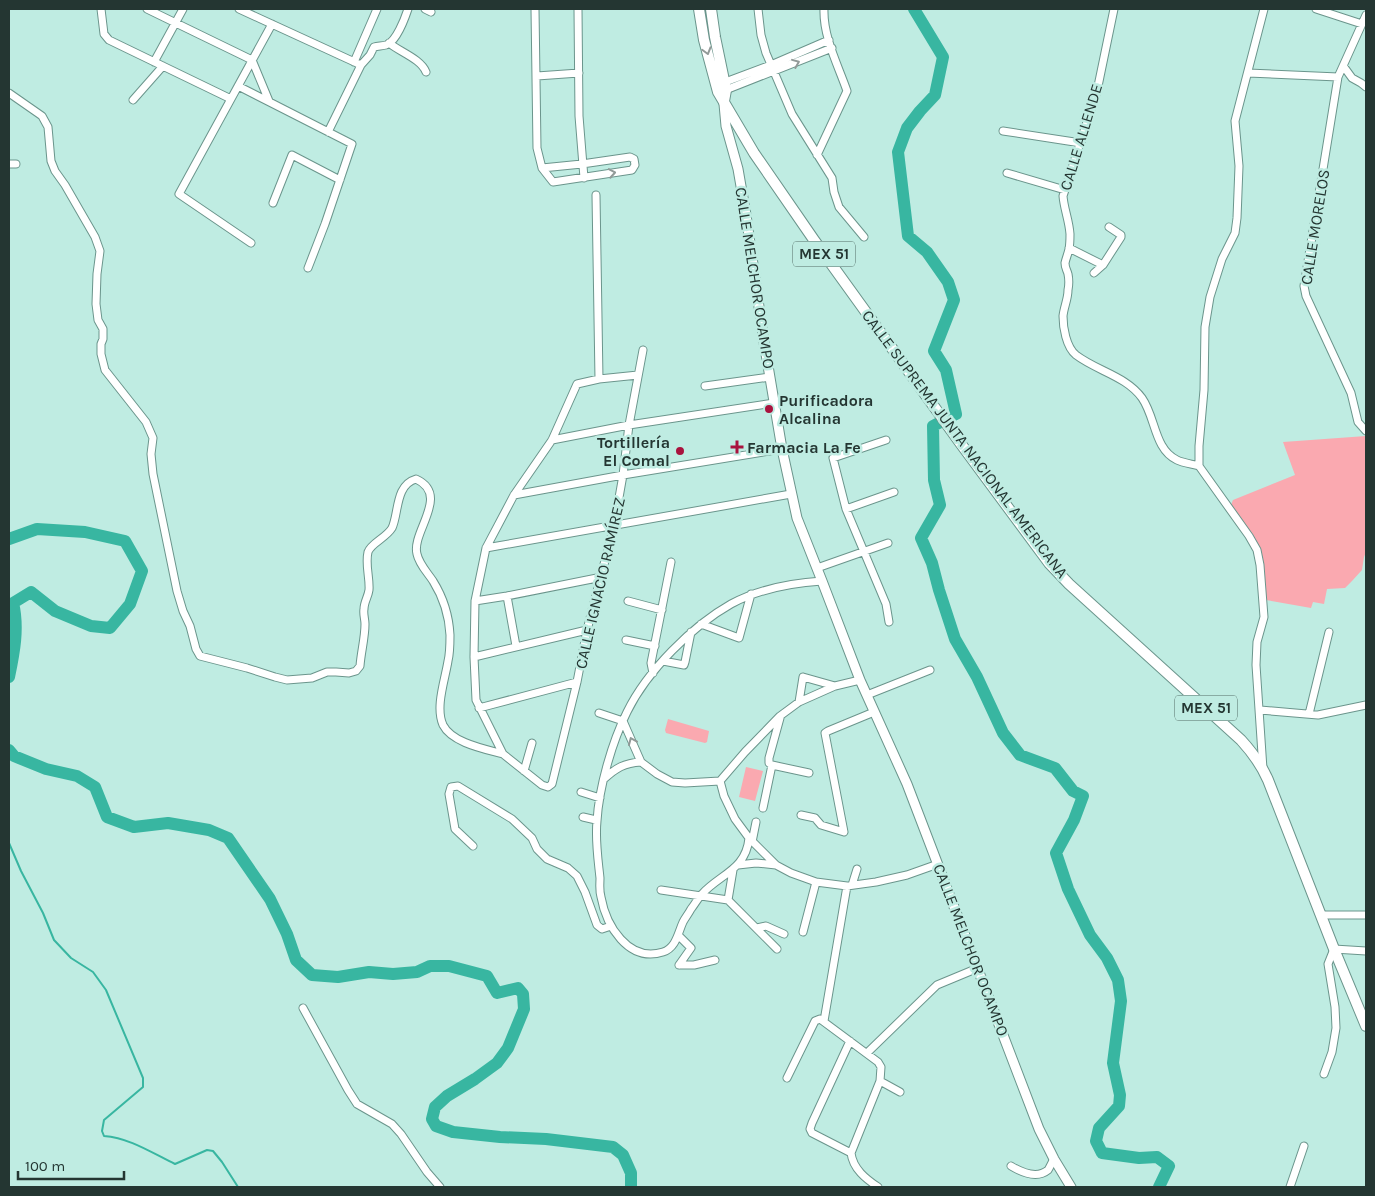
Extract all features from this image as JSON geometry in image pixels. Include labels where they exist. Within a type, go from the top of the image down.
[{"type":"main road","name":"CALLE SUPREMA JUNTA NACIONAL AMERICANA","points":[[699,9],[704,40],[722,93],[754,153],[814,240],[1049,563],[1253,752],[1263,770],[1366,1026]]},
{"type":"main road","name":"CALLE SUPREMA JUNTA NACIONAL AMERICANA","points":[[711,9],[722,93]]},
{"type":"street","points":[[101,9],[104,34],[109,40],[231,99]]},
{"type":"street","points":[[146,9],[252,60],[269,101]]},
{"type":"street","points":[[154,62],[183,9]]},
{"type":"street","points":[[239,9],[361,65]]},
{"type":"street","points":[[354,62],[377,9]]},
{"type":"street","points":[[328,132],[361,65],[374,47],[389,43],[401,26],[408,9]]},
{"type":"street","points":[[536,9],[537,148],[542,168],[553,182],[632,170],[635,164],[632,157],[542,168]]},
{"type":"street","points":[[578,9],[579,116],[584,178]]},
{"type":"street","points":[[758,9],[761,35],[766,53],[792,114],[832,178],[839,207],[864,237]]},
{"type":"street","points":[[817,155],[847,91],[829,40],[824,9]]},
{"type":"street","name":"CALLE ALLENDE","points":[[1114,9],[1097,92],[1063,196],[1068,216],[1070,248],[1065,267],[1068,272],[1068,298],[1063,315],[1068,342],[1074,354],[1125,382],[1137,392],[1151,415],[1156,434],[1165,452],[1177,460],[1199,466]]},
{"type":"street","points":[[1263,770],[1256,665],[1257,642],[1264,617],[1260,565],[1257,550],[1249,536],[1199,466],[1199,446],[1204,390],[1205,327],[1210,297],[1222,259],[1235,233],[1237,218],[1238,166],[1235,121],[1264,9]]},
{"type":"street","points":[[1316,9],[1362,24]]},
{"type":"street","name":"CALLE MORELOS","points":[[1366,15],[1338,77],[1304,286],[1306,296],[1351,393],[1358,422],[1366,432]]},
{"type":"street","points":[[251,243],[179,194],[272,24]]},
{"type":"street","points":[[722,93],[829,40]]},
{"type":"street","points":[[389,43],[415,59],[426,69],[426,72]]},
{"type":"street","points":[[772,69],[832,48]]},
{"type":"street","points":[[133,100],[163,66]]},
{"type":"street","points":[[1344,67],[1352,78],[1366,87]]},
{"type":"street","points":[[536,76],[579,73]]},
{"type":"street","points":[[1248,73],[1338,77]]},
{"type":"street","points":[[238,86],[352,144],[308,268]]},
{"type":"street","points":[[9,93],[42,116],[48,127],[51,161],[55,171],[65,185],[100,250],[96,274],[96,304],[98,320],[103,329],[101,344],[105,370],[146,422],[153,438],[151,454],[153,474],[168,552],[181,604],[200,656],[247,668],[274,678],[287,680],[312,678],[326,672],[356,672],[360,666],[365,625],[364,608],[369,591],[368,553],[370,548],[384,538],[391,529],[396,516],[399,497],[410,480],[416,479],[426,485],[430,494],[428,510],[417,544],[416,554],[437,588],[447,611],[450,635],[449,659],[439,708],[442,724],[448,733],[458,740],[503,754],[524,771],[532,743]]},
{"type":"street","name":"CALLE MELCHOR OCAMPO","points":[[722,93],[726,126],[738,169],[774,403],[796,518],[860,680],[908,784],[1039,1128],[1070,1187]]},
{"type":"street","points":[[1003,131],[1080,143]]},
{"type":"street","points":[[273,203],[292,155],[340,180]]},
{"type":"street","points":[[1007,173],[1065,190]]},
{"type":"street","points":[[596,195],[599,379]]},
{"type":"street","points":[[1094,273],[1103,266],[1121,235],[1109,227]]},
{"type":"street","points":[[1070,248],[1103,266]]},
{"type":"street","name":"CALLE IGNACIO RAMÍREZ","points":[[524,771],[542,785],[548,787],[552,784],[577,682],[587,630],[614,526],[643,350]]},
{"type":"street","points":[[503,754],[476,700],[474,657],[475,601],[486,548],[514,495],[552,440],[578,384],[599,379],[638,375]]},
{"type":"street","points":[[705,386],[770,376]]},
{"type":"street","points":[[552,440],[630,425],[774,403]]},
{"type":"street","points":[[886,440],[833,458],[846,509],[886,604],[889,622]]},
{"type":"street","points":[[514,495],[623,474],[782,449]]},
{"type":"street","points":[[846,509],[894,492]]},
{"type":"street","points":[[486,548],[792,494]]},
{"type":"street","points":[[817,568],[888,543]]},
{"type":"street","points":[[653,672],[651,663],[670,562]]},
{"type":"street","points":[[475,601],[602,577]]},
{"type":"street","points":[[756,822],[745,854],[735,867],[700,896],[683,922],[679,936],[671,948],[663,952],[644,954],[633,950],[625,944],[611,926],[605,914],[600,896],[596,820],[608,762],[623,721],[637,695],[653,672],[691,632],[730,604],[751,594],[801,583],[822,581]]},
{"type":"street","points":[[701,624],[739,638],[751,594]]},
{"type":"street","points":[[507,596],[516,646]]},
{"type":"street","points":[[628,601],[662,610]]},
{"type":"street","points":[[474,657],[587,630]]},
{"type":"street","points":[[663,661],[684,665],[691,632]]},
{"type":"street","points":[[1309,714],[1329,632]]},
{"type":"street","points":[[626,640],[655,646]]},
{"type":"street","points":[[867,694],[930,670]]},
{"type":"street","points":[[799,702],[803,677],[835,686]]},
{"type":"street","points":[[599,713],[623,721],[641,762],[657,774],[672,782],[720,781],[780,716],[799,702],[835,686],[860,680]]},
{"type":"street","points":[[479,708],[577,682]]},
{"type":"street","points":[[1260,710],[1318,715],[1366,705]]},
{"type":"street","points":[[805,816],[814,818],[821,826],[844,832],[825,733],[874,712]]},
{"type":"street","points":[[780,716],[769,763],[808,773]]},
{"type":"street","points":[[604,779],[615,769],[630,763],[641,762]]},
{"type":"street","points":[[763,808],[772,765]]},
{"type":"street","points":[[720,781],[734,820],[750,840],[776,865],[791,873],[816,882],[850,885],[876,882],[938,864]]},
{"type":"street","points":[[473,846],[455,829],[449,794],[451,787],[458,786],[512,818],[532,838],[537,848],[547,859],[568,868],[577,876],[597,925],[602,929],[611,926]]},
{"type":"street","points":[[581,792],[600,798]]},
{"type":"street","points":[[583,817],[596,820]]},
{"type":"street","points":[[735,867],[756,863],[776,865]]},
{"type":"street","points":[[728,900],[735,867]]},
{"type":"street","points":[[824,1021],[850,885],[857,869]]},
{"type":"street","points":[[803,932],[816,882]]},
{"type":"street","points":[[661,890],[728,900],[777,950]]},
{"type":"street","points":[[1320,915],[1366,916]]},
{"type":"street","points":[[757,928],[766,926],[784,934]]},
{"type":"street","points":[[679,936],[691,948],[679,965],[694,965],[715,960]]},
{"type":"street","points":[[1324,1074],[1332,1052],[1336,1028],[1335,1006],[1328,964],[1334,949],[1366,951]]},
{"type":"street","points":[[867,1053],[937,985],[978,968]]},
{"type":"street","points":[[303,1008],[357,1104],[392,1124],[402,1134],[427,1172],[440,1187]]},
{"type":"street","points":[[788,1078],[815,1021],[820,1019],[878,1062],[881,1067],[880,1081],[851,1153],[852,1161],[864,1177],[878,1187]]},
{"type":"street","points":[[850,1041],[810,1129],[812,1133],[851,1153]]},
{"type":"street","points":[[880,1081],[900,1092]]},
{"type":"street","points":[[1290,1187],[1304,1146]]},
{"type":"street","points":[[1011,1166],[1020,1172],[1037,1174],[1048,1170],[1054,1159]]},
{"type":"shaded area","points":[[1366,436],[1366,552],[1362,570],[1345,588],[1327,589],[1324,604],[1313,602],[1311,608],[1266,600],[1260,550],[1251,533],[1231,505],[1233,500],[1295,475],[1283,442]]},
{"type":"shaded area","points":[[668,719],[709,731],[707,742],[666,733]]},
{"type":"shaded area","points":[[746,767],[763,771],[755,801],[739,797]]},
{"type":"waterway","points":[[914,9],[943,57],[935,95],[907,128],[898,152],[908,236],[927,252],[948,282],[954,300],[934,351],[946,370],[956,414],[933,426],[934,480],[940,505],[921,538],[932,563],[955,639],[977,677],[1003,733],[1020,755],[1055,768],[1073,791],[1083,796],[1074,820],[1056,853],[1068,889],[1090,935],[1107,958],[1118,980],[1121,1001],[1113,1063],[1120,1095],[1119,1106],[1099,1128],[1096,1141],[1102,1153],[1139,1158],[1157,1157],[1169,1166],[1159,1187]]},
{"type":"waterway","points":[[9,539],[37,529],[85,532],[125,541],[142,571],[130,604],[110,628],[91,626],[55,611],[31,592],[13,603],[16,631],[9,677]]},
{"type":"waterway","points":[[9,750],[14,756],[46,769],[77,776],[95,787],[107,817],[134,827],[168,823],[209,830],[228,838],[270,899],[287,934],[296,960],[312,975],[338,977],[369,972],[393,974],[417,972],[430,966],[449,966],[487,976],[497,993],[518,988],[523,994],[524,1009],[508,1048],[497,1063],[447,1096],[435,1107],[432,1119],[436,1126],[453,1132],[546,1139],[613,1147],[623,1155],[631,1173],[631,1187]]},
{"type":"waterway","points":[[9,843],[54,940],[71,958],[93,972],[106,990],[143,1078],[143,1087],[104,1120],[102,1131],[104,1136],[132,1143],[175,1164],[207,1150],[213,1151],[238,1187]]},
{"type":"place","name":"Purificadora Alcalina","points":[[769,409]]},
{"type":"place","name":"Farmacia La Fe","points":[[737,447]]},
{"type":"place","name":"Tortillería El Comal","points":[[680,451]]}]
